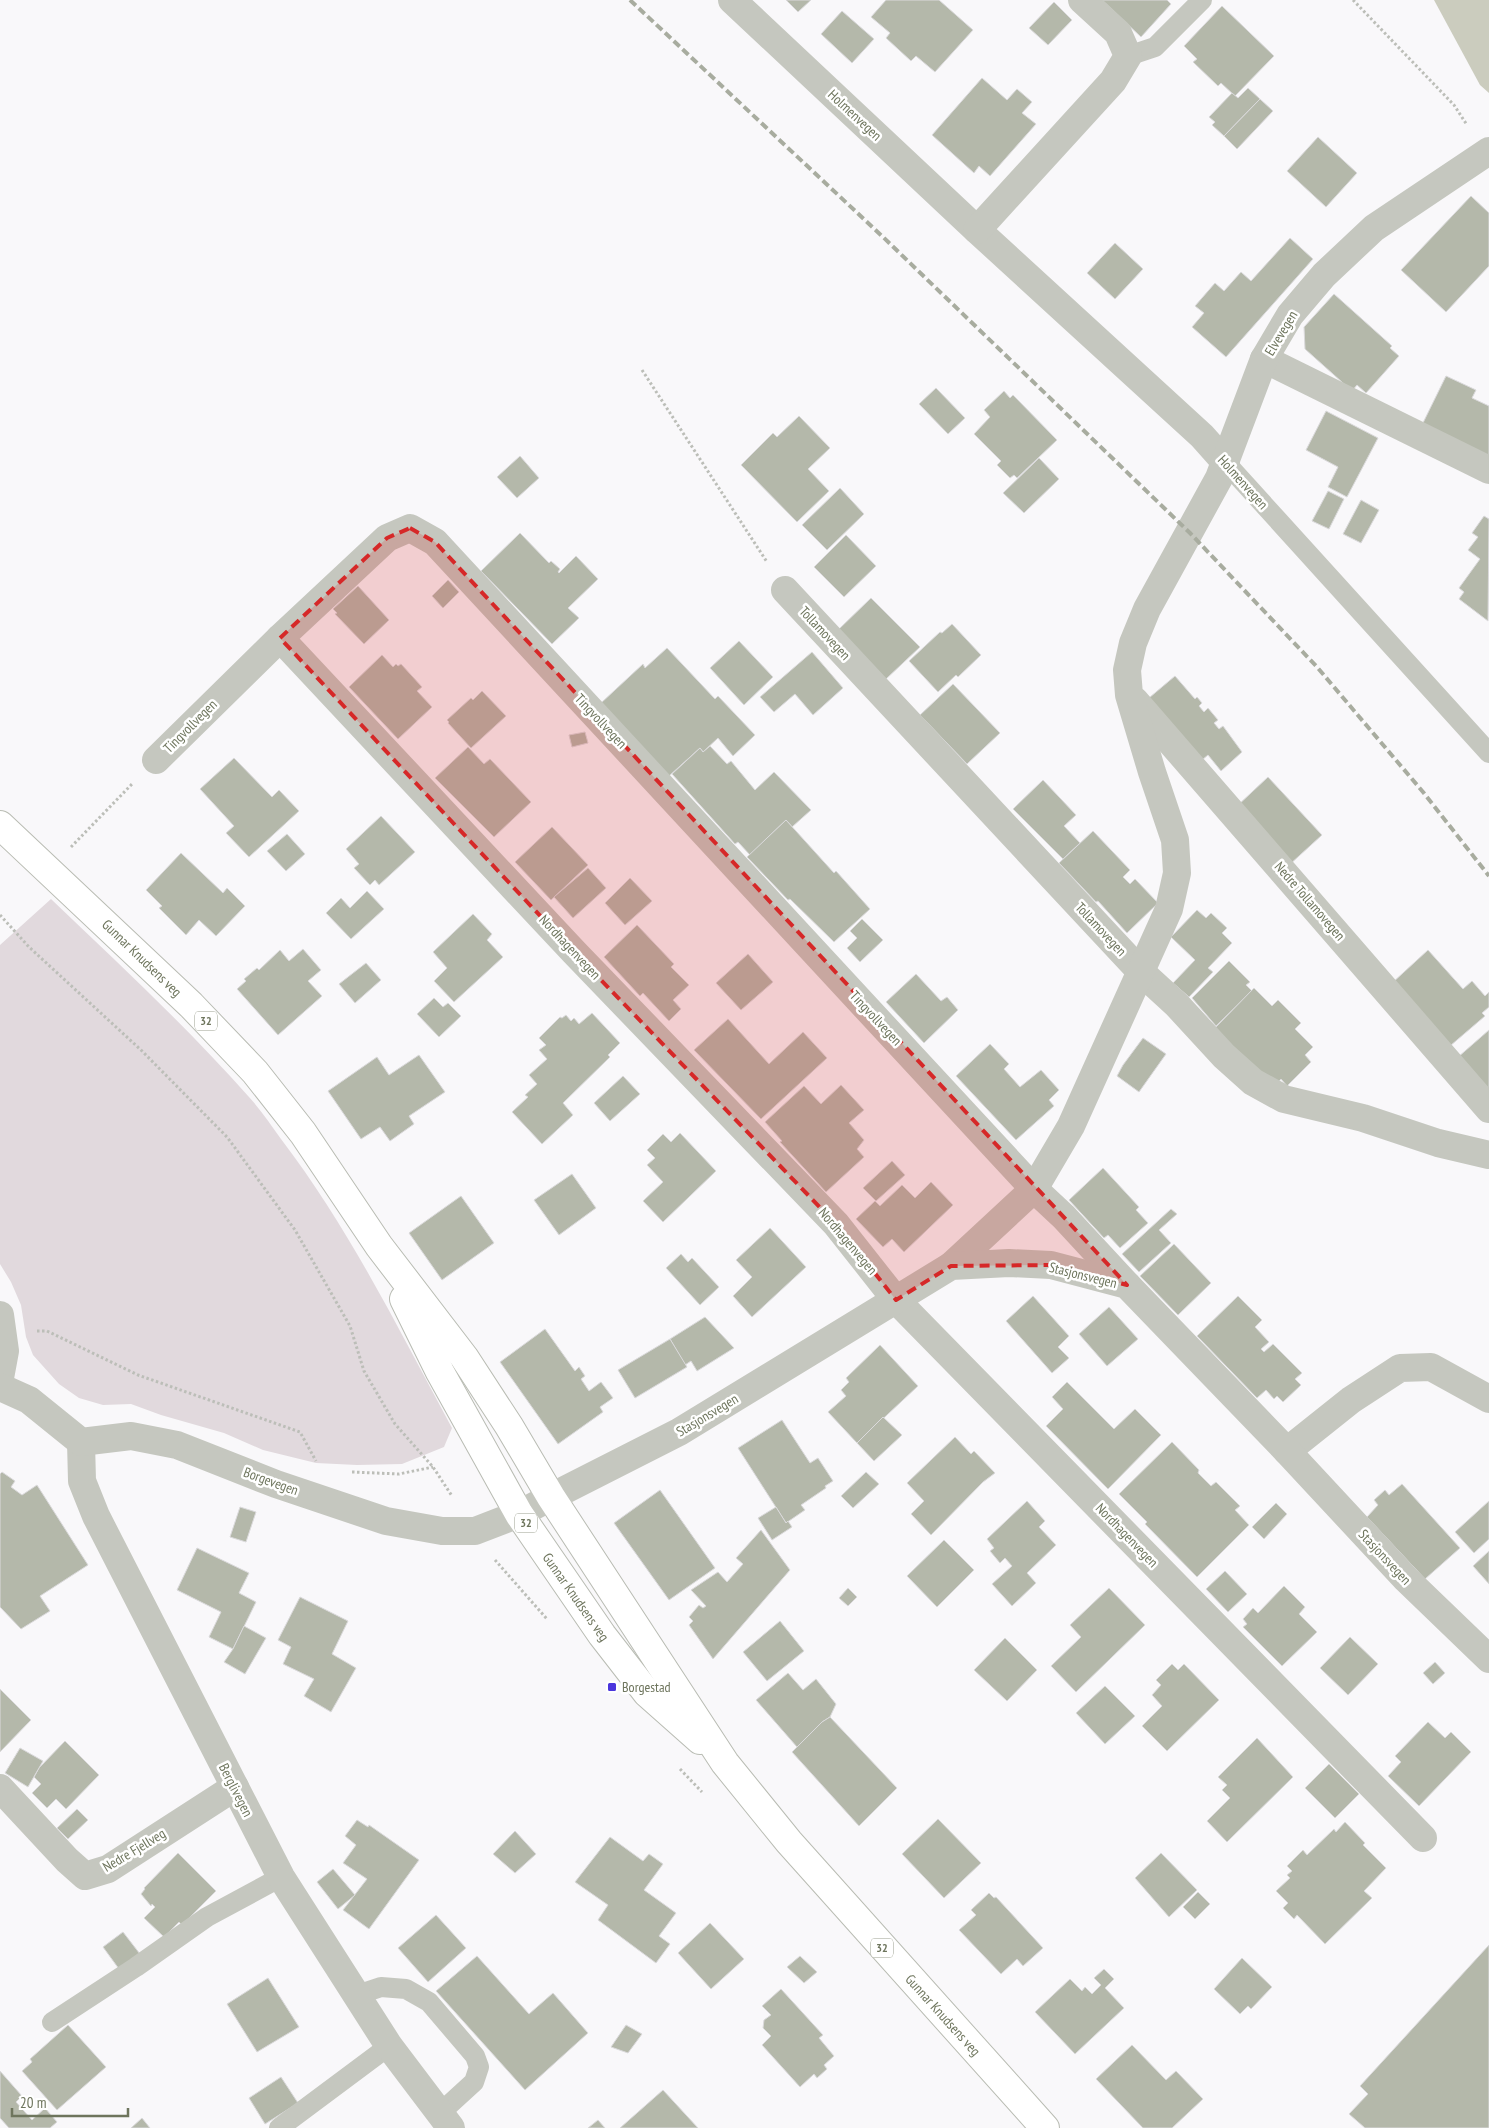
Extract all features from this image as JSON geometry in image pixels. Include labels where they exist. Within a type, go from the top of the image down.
[{"type":"main road","name":"Gunnar Knudsens veg","points":[[0,825],[49,869],[191,1005],[255,1072],[303,1133],[378,1246],[464,1358],[725,1763],[789,1842],[1046,2128]]},
{"type":"main road","name":"Gunnar Knudsens veg","points":[[378,1246],[440,1372],[519,1514],[602,1635],[647,1693],[725,1763]]},
{"type":"street","name":"Holmenvegen","points":[[732,0],[977,230],[1202,436],[1226,463]]},
{"type":"street","points":[[977,230],[1114,81],[1128,56],[1118,32],[1082,0]]},
{"type":"street","name":"Elvevegen","points":[[1487,152],[1374,228],[1324,275],[1290,315],[1264,359],[1489,470]]},
{"type":"street","points":[[951,1266],[1034,1189],[1071,1126],[1169,909],[1177,873],[1175,840],[1129,695],[1127,670],[1133,643],[1147,608],[1203,510],[1226,463],[1264,359]]},
{"type":"street","name":"Tingvollvegen","points":[[156,760],[280,638],[387,538],[410,528],[435,542],[1034,1189],[1064,1217],[1127,1285]]},
{"type":"street","name":"Tollamovegen","points":[[785,590],[1141,972],[1177,1005],[1224,1056],[1253,1082],[1284,1099],[1363,1118],[1438,1144],[1489,1155]]},
{"type":"street","name":"Nordhagenvegen","points":[[280,638],[574,952],[836,1224],[896,1300],[1424,1838]]},
{"type":"street","name":"Nedre Tollamovegen","points":[[1129,695],[1489,1109]]},
{"type":"street","name":"Stasjonsvegen","points":[[552,1497],[679,1432],[951,1266],[1009,1263],[1051,1265],[1127,1285],[1406,1579],[1489,1659]]},
{"type":"street","points":[[0,1378],[5,1351],[1,1322]]},
{"type":"street","points":[[1287,1452],[1351,1400],[1400,1368],[1431,1367],[1489,1399]]},
{"type":"street","points":[[0,1388],[29,1400],[81,1442]]},
{"type":"street","name":"Borgevegen","points":[[81,1442],[131,1436],[177,1445],[276,1484],[386,1521],[442,1531],[475,1531],[519,1514],[552,1497]]},
{"type":"street","name":"Berglivegen","points":[[81,1442],[82,1481],[96,1516],[281,1877],[438,2123]]},
{"type":"street","name":"Nedre Fjellveg","points":[[0,1788],[67,1860],[85,1876],[108,1868],[235,1788]]},
{"type":"lane","points":[[1128,56],[1155,47],[1202,0]]},
{"type":"lane","name":"Holmenvegen","points":[[1226,463],[1489,753]]},
{"type":"lane","points":[[52,2022],[136,1967],[207,1917],[281,1877]]},
{"type":"lane","points":[[357,1995],[381,1987],[406,1989],[429,2002],[475,2056],[478,2067],[474,2082],[438,2123]]},
{"type":"lane","points":[[279,2128],[389,2046]]},
{"type":"path","points":[[1353,0],[1454,105],[1487,152]]},
{"type":"path","points":[[642,370],[785,590]]},
{"type":"path","name":"Tingvollvegen","points":[[49,869],[156,760]]},
{"type":"path","points":[[1,1322],[47,1331],[138,1375],[300,1432],[318,1463]]},
{"type":"path","points":[[351,1472],[399,1474],[433,1467]]},
{"type":"highlighted area","points":[[410,528],[435,542],[1127,1285],[1051,1265],[951,1266],[896,1300],[836,1224],[574,952],[280,638],[387,538]]},
{"type":"shaded area","points":[[1434,0],[1489,0],[1489,93],[1480,85]]},
{"type":"shaded area","points":[[51,899],[152,996],[225,1071],[258,1107],[306,1173],[372,1280],[452,1428],[444,1447],[402,1464],[357,1465],[316,1463],[263,1450],[224,1433],[161,1415],[131,1404],[103,1405],[79,1398],[59,1384],[33,1355],[26,1337],[21,1305],[11,1282],[0,1264],[0,945]]},
{"type":"building","points":[[786,0],[811,0],[798,12]]},
{"type":"building","points":[[886,0],[939,0],[973,30],[935,72],[916,56],[911,61],[886,38],[890,33],[871,17]]},
{"type":"building","points":[[1102,0],[1167,0],[1171,4],[1141,37]]},
{"type":"building","points":[[1054,2],[1072,20],[1048,45],[1029,28]]},
{"type":"building","points":[[1222,6],[1274,56],[1235,96],[1221,83],[1218,86],[1193,62],[1197,59],[1184,46]]},
{"type":"building","points":[[842,11],[874,39],[852,63],[821,34]]},
{"type":"building","points":[[982,78],[1007,100],[1017,89],[1032,102],[1022,113],[1036,124],[990,176],[979,166],[974,173],[932,135]]},
{"type":"building","points":[[1248,88],[1260,99],[1224,136],[1212,125],[1215,122],[1209,117],[1232,93],[1238,98]]},
{"type":"building","points":[[1260,99],[1273,111],[1237,149],[1224,136]]},
{"type":"building","points":[[1318,137],[1357,173],[1326,207],[1287,171]]},
{"type":"building","points":[[1471,196],[1489,213],[1489,266],[1446,312],[1401,270]]},
{"type":"building","points":[[1290,238],[1313,259],[1226,357],[1192,327],[1204,313],[1195,306],[1215,283],[1224,291],[1241,272],[1251,281]]},
{"type":"building","points":[[1115,243],[1143,269],[1115,299],[1087,273]]},
{"type":"building","points":[[1334,294],[1392,346],[1390,348],[1399,356],[1366,393],[1357,385],[1352,391],[1305,349],[1304,327]]},
{"type":"building","points":[[1446,376],[1476,390],[1472,398],[1489,406],[1489,464],[1419,431]]},
{"type":"building","points":[[936,388],[965,418],[948,434],[919,404]]},
{"type":"building","points":[[1004,391],[1010,398],[1013,395],[1057,440],[1017,478],[1014,475],[1010,478],[997,465],[1001,461],[974,434],[990,417],[984,410]]},
{"type":"building","points":[[1326,411],[1378,438],[1347,497],[1328,487],[1338,467],[1306,450]]},
{"type":"building","points":[[799,416],[830,448],[808,469],[829,491],[797,522],[741,465],[773,433],[777,437]]},
{"type":"building","points":[[520,456],[539,478],[517,498],[497,477]]},
{"type":"building","points":[[1039,458],[1059,479],[1024,513],[1003,493]]},
{"type":"building","points":[[840,488],[864,514],[827,550],[802,525]]},
{"type":"building","points":[[1328,491],[1344,499],[1329,529],[1312,521]]},
{"type":"building","points":[[1361,500],[1379,510],[1361,543],[1343,534]]},
{"type":"building","points":[[1484,516],[1489,519],[1488,621],[1459,599],[1464,592],[1459,588],[1480,559],[1468,550],[1478,537],[1472,533]]},
{"type":"building","points":[[520,533],[549,563],[551,561],[560,569],[559,573],[576,556],[598,579],[568,608],[579,618],[552,644],[481,571]]},
{"type":"building","points":[[846,535],[876,566],[844,597],[814,567]]},
{"type":"building","points":[[448,580],[459,592],[443,608],[432,596]]},
{"type":"building","points":[[358,586],[389,620],[364,644],[335,614],[337,613],[333,609]]},
{"type":"building","points":[[871,598],[920,647],[886,679],[838,630]]},
{"type":"building","points":[[952,624],[981,655],[958,677],[956,675],[938,692],[909,661],[940,632],[942,633]]},
{"type":"building","points":[[739,641],[773,677],[744,705],[710,668]]},
{"type":"building","points":[[667,648],[715,699],[718,696],[755,735],[733,756],[718,738],[703,752],[700,748],[669,776],[601,703],[643,664],[645,668]]},
{"type":"building","points":[[812,652],[843,688],[813,715],[795,694],[774,712],[760,697]]},
{"type":"building","points":[[382,655],[393,667],[396,664],[398,666],[401,664],[422,687],[417,691],[432,707],[398,739],[349,687]]},
{"type":"building","points":[[1175,676],[1195,699],[1197,697],[1202,703],[1199,706],[1204,712],[1208,708],[1218,720],[1214,723],[1219,729],[1223,726],[1242,752],[1221,771],[1208,755],[1196,765],[1143,703]]},
{"type":"building","points":[[953,684],[1000,733],[967,764],[920,715]]},
{"type":"building","points":[[482,691],[506,716],[471,748],[447,720],[471,698],[473,700]]},
{"type":"building","points":[[585,732],[588,743],[572,747],[569,735]]},
{"type":"building","points":[[710,746],[727,764],[731,761],[755,790],[774,772],[811,810],[792,827],[786,820],[750,855],[738,842],[735,844],[672,774],[700,748],[703,752]]},
{"type":"building","points":[[468,747],[484,764],[490,759],[531,802],[494,837],[435,778]]},
{"type":"building","points":[[234,758],[272,797],[279,790],[299,811],[249,857],[226,833],[234,826],[200,789]]},
{"type":"building","points":[[1268,777],[1322,835],[1288,866],[1236,807]]},
{"type":"building","points":[[1043,780],[1076,815],[1064,826],[1080,843],[1063,859],[1013,809]]},
{"type":"building","points":[[381,816],[415,852],[379,885],[375,880],[370,885],[354,868],[359,864],[346,849]]},
{"type":"building","points":[[786,820],[870,909],[834,942],[790,899],[788,900],[747,857]]},
{"type":"building","points":[[552,827],[588,865],[551,900],[515,862]]},
{"type":"building","points":[[1093,831],[1130,870],[1123,877],[1130,884],[1135,879],[1158,903],[1127,933],[1059,863]]},
{"type":"building","points":[[287,834],[305,854],[286,871],[267,851]]},
{"type":"building","points":[[181,853],[223,893],[227,888],[245,906],[216,936],[199,920],[186,935],[159,908],[162,906],[146,890]]},
{"type":"building","points":[[588,868],[606,888],[573,918],[554,897]]},
{"type":"building","points":[[630,878],[652,901],[625,925],[605,903]]},
{"type":"building","points":[[367,891],[384,909],[351,939],[326,913],[341,898],[350,908]]},
{"type":"building","points":[[1197,910],[1206,918],[1211,913],[1227,928],[1222,933],[1232,943],[1208,968],[1213,972],[1189,997],[1173,983],[1195,960],[1171,937]]},
{"type":"building","points":[[473,914],[492,934],[487,940],[503,957],[454,1002],[434,981],[447,968],[433,952]]},
{"type":"building","points":[[862,919],[883,940],[860,962],[847,948],[857,938],[850,931]]},
{"type":"building","points":[[637,925],[674,964],[671,967],[689,985],[673,1000],[681,1009],[669,1021],[643,993],[640,996],[604,957]]},
{"type":"building","points":[[303,949],[321,970],[308,981],[322,996],[278,1035],[237,989],[246,981],[244,979],[257,968],[259,970],[280,950],[289,961]]},
{"type":"building","points":[[1428,950],[1463,989],[1472,981],[1485,996],[1489,992],[1489,1007],[1482,1013],[1485,1016],[1450,1046],[1391,984]]},
{"type":"building","points":[[748,954],[773,982],[741,1010],[716,983]]},
{"type":"building","points":[[1229,961],[1250,982],[1246,985],[1252,991],[1216,1026],[1192,998]]},
{"type":"building","points":[[366,963],[381,980],[355,1003],[339,984]]},
{"type":"building","points":[[916,974],[941,1001],[947,997],[958,1010],[924,1043],[886,1002]]},
{"type":"building","points":[[1254,988],[1272,1006],[1278,1000],[1301,1023],[1295,1029],[1313,1047],[1305,1055],[1311,1062],[1287,1086],[1281,1079],[1274,1087],[1215,1028]]},
{"type":"building","points":[[434,998],[443,1007],[448,1003],[461,1016],[439,1037],[417,1014]]},
{"type":"building","points":[[592,1013],[620,1043],[608,1055],[610,1057],[563,1103],[573,1115],[542,1144],[512,1112],[528,1097],[525,1095],[537,1084],[529,1075],[547,1059],[539,1050],[546,1045],[539,1038],[560,1017],[562,1018],[566,1015],[571,1021],[574,1018],[579,1024]]},
{"type":"building","points":[[728,1019],[769,1064],[803,1032],[827,1058],[761,1119],[694,1050]]},
{"type":"building","points":[[1489,1030],[1489,1093],[1457,1058]]},
{"type":"building","points":[[1143,1038],[1166,1054],[1139,1092],[1117,1076]]},
{"type":"building","points":[[990,1044],[1009,1064],[1004,1069],[1020,1087],[1041,1070],[1059,1090],[1049,1100],[1054,1106],[1016,1140],[956,1076]]},
{"type":"building","points":[[419,1055],[445,1092],[409,1116],[414,1124],[390,1141],[380,1127],[361,1139],[328,1091],[377,1057],[389,1075]]},
{"type":"building","points":[[623,1076],[640,1094],[610,1121],[594,1103]]},
{"type":"building","points":[[841,1085],[864,1110],[849,1123],[864,1140],[857,1149],[864,1157],[826,1192],[780,1142],[782,1141],[765,1122],[804,1086],[821,1104]]},
{"type":"building","points":[[680,1133],[716,1171],[663,1222],[643,1201],[663,1182],[647,1165],[655,1158],[647,1150],[663,1134],[671,1142]]},
{"type":"building","points":[[892,1161],[905,1175],[876,1201],[863,1188]]},
{"type":"building","points":[[1103,1168],[1139,1207],[1136,1210],[1148,1223],[1120,1248],[1108,1235],[1104,1238],[1069,1200]]},
{"type":"building","points":[[572,1174],[596,1208],[559,1235],[534,1200]]},
{"type":"building","points":[[931,1182],[953,1205],[904,1252],[892,1239],[883,1247],[856,1219],[875,1201],[880,1206],[902,1185],[915,1198]]},
{"type":"building","points":[[461,1196],[494,1243],[442,1280],[409,1233]]},
{"type":"building","points":[[1171,1209],[1177,1214],[1159,1230],[1171,1243],[1139,1272],[1122,1254]]},
{"type":"building","points":[[770,1228],[806,1267],[752,1317],[733,1296],[752,1277],[736,1260]]},
{"type":"building","points":[[1174,1244],[1211,1283],[1178,1315],[1140,1276]]},
{"type":"building","points":[[681,1254],[688,1262],[692,1258],[719,1287],[700,1305],[666,1268]]},
{"type":"building","points":[[1033,1296],[1069,1336],[1058,1347],[1069,1358],[1052,1373],[1006,1321]]},
{"type":"building","points":[[1238,1296],[1262,1320],[1255,1327],[1269,1342],[1261,1349],[1264,1352],[1273,1344],[1302,1373],[1295,1379],[1301,1385],[1283,1402],[1277,1396],[1274,1399],[1266,1390],[1257,1398],[1197,1336]]},
{"type":"building","points":[[1109,1307],[1138,1339],[1107,1366],[1079,1334]]},
{"type":"building","points":[[705,1317],[734,1348],[697,1371],[691,1361],[685,1365],[670,1339]]},
{"type":"building","points":[[545,1329],[575,1371],[579,1367],[585,1376],[581,1379],[589,1391],[601,1382],[613,1398],[600,1407],[603,1412],[558,1444],[500,1362]]},
{"type":"building","points":[[670,1339],[687,1367],[635,1398],[618,1370]]},
{"type":"building","points":[[880,1345],[918,1386],[857,1443],[828,1412],[846,1396],[841,1390],[849,1382],[846,1378]]},
{"type":"building","points":[[1067,1382],[1114,1429],[1135,1409],[1161,1435],[1108,1489],[1046,1426],[1063,1409],[1052,1397]]},
{"type":"building","points":[[883,1417],[902,1435],[874,1461],[857,1443]]},
{"type":"building","points":[[782,1420],[810,1463],[818,1458],[833,1481],[801,1505],[805,1510],[786,1523],[738,1448]]},
{"type":"building","points":[[955,1437],[971,1454],[974,1451],[995,1473],[983,1482],[931,1535],[911,1514],[924,1501],[907,1483]]},
{"type":"building","points":[[1172,1442],[1199,1470],[1198,1473],[1211,1486],[1216,1482],[1240,1506],[1235,1510],[1249,1525],[1197,1577],[1145,1524],[1147,1522],[1119,1494]]},
{"type":"building","points":[[2,1472],[15,1481],[11,1487],[22,1495],[37,1485],[88,1565],[40,1596],[50,1611],[21,1629],[0,1607],[0,1474]]},
{"type":"building","points":[[866,1472],[879,1484],[853,1508],[841,1496]]},
{"type":"building","points":[[1402,1484],[1460,1548],[1425,1579],[1367,1517],[1378,1505],[1374,1500],[1385,1490],[1389,1495]]},
{"type":"building","points":[[660,1490],[715,1568],[669,1600],[614,1523]]},
{"type":"building","points":[[1027,1501],[1045,1521],[1039,1527],[1056,1545],[1027,1573],[1036,1583],[1012,1606],[992,1584],[1012,1566],[1005,1558],[1000,1563],[990,1551],[994,1548],[987,1539]]},
{"type":"building","points":[[1489,1501],[1489,1539],[1474,1553],[1455,1532]]},
{"type":"building","points":[[1276,1503],[1287,1514],[1264,1539],[1252,1527]]},
{"type":"building","points":[[240,1507],[256,1512],[246,1542],[230,1537]]},
{"type":"building","points":[[776,1507],[786,1523],[788,1521],[792,1527],[772,1540],[758,1518]]},
{"type":"building","points":[[761,1530],[790,1570],[713,1659],[689,1625],[693,1621],[689,1617],[699,1605],[703,1608],[706,1606],[691,1590],[718,1572],[727,1582],[743,1564],[736,1558]]},
{"type":"building","points":[[944,1540],[974,1570],[937,1607],[907,1576]]},
{"type":"building","points":[[197,1548],[249,1573],[239,1593],[256,1602],[233,1649],[209,1637],[221,1612],[177,1590]]},
{"type":"building","points":[[1489,1551],[1489,1584],[1473,1566]]},
{"type":"building","points":[[1225,1571],[1247,1594],[1228,1612],[1206,1589]]},
{"type":"building","points":[[1284,1586],[1305,1607],[1299,1614],[1317,1632],[1282,1666],[1243,1627],[1247,1624],[1243,1619],[1253,1608],[1258,1613]]},
{"type":"building","points":[[848,1588],[857,1597],[848,1606],[839,1598]]},
{"type":"building","points":[[1109,1588],[1145,1625],[1076,1692],[1051,1666],[1081,1637],[1070,1625]]},
{"type":"building","points":[[300,1597],[348,1621],[332,1654],[356,1668],[331,1712],[304,1696],[314,1679],[283,1664],[291,1647],[278,1640]]},
{"type":"building","points":[[780,1621],[804,1651],[767,1681],[743,1652]]},
{"type":"building","points":[[244,1626],[266,1638],[245,1674],[224,1662],[233,1649]]},
{"type":"building","points":[[1350,1637],[1378,1664],[1348,1695],[1320,1668]]},
{"type":"building","points":[[1005,1638],[1037,1670],[1007,1701],[974,1670]]},
{"type":"building","points":[[1435,1662],[1445,1673],[1433,1684],[1423,1673]]},
{"type":"building","points":[[1172,1664],[1178,1670],[1184,1664],[1219,1700],[1167,1751],[1142,1726],[1162,1706],[1152,1695],[1161,1685],[1156,1680]]},
{"type":"building","points":[[788,1673],[803,1690],[816,1679],[836,1704],[830,1717],[822,1722],[797,1747],[756,1700]]},
{"type":"building","points":[[1105,1686],[1135,1716],[1105,1744],[1076,1713]]},
{"type":"building","points":[[0,1689],[31,1720],[0,1752]]},
{"type":"building","points":[[830,1717],[897,1788],[859,1826],[792,1752],[822,1722]]},
{"type":"building","points":[[1428,1722],[1445,1738],[1451,1732],[1471,1752],[1419,1806],[1388,1776],[1401,1762],[1395,1756]]},
{"type":"building","points":[[1257,1738],[1293,1777],[1227,1842],[1207,1821],[1230,1798],[1222,1790],[1227,1785],[1218,1777]]},
{"type":"building","points":[[65,1741],[99,1775],[66,1809],[56,1799],[47,1808],[32,1793],[41,1784],[34,1777],[39,1768]]},
{"type":"building","points":[[20,1748],[43,1761],[28,1787],[5,1773]]},
{"type":"building","points":[[1329,1764],[1359,1794],[1335,1818],[1305,1788]]},
{"type":"building","points":[[77,1809],[88,1820],[68,1839],[57,1828]]},
{"type":"building","points":[[938,1819],[981,1863],[944,1898],[902,1854]]},
{"type":"building","points":[[357,1820],[368,1827],[369,1825],[419,1860],[369,1929],[343,1910],[367,1879],[343,1863],[356,1845],[345,1836]]},
{"type":"building","points":[[1345,1822],[1365,1843],[1363,1845],[1386,1868],[1364,1891],[1372,1898],[1325,1944],[1297,1915],[1294,1919],[1283,1908],[1288,1903],[1276,1891],[1290,1878],[1287,1875],[1292,1871],[1287,1866],[1303,1850],[1307,1855],[1334,1829],[1336,1832]]},
{"type":"building","points":[[515,1831],[536,1854],[515,1873],[493,1854]]},
{"type":"building","points":[[610,1837],[643,1861],[649,1854],[663,1864],[644,1890],[676,1913],[659,1936],[670,1944],[656,1963],[598,1920],[608,1905],[575,1882]]},
{"type":"building","points":[[178,1853],[216,1891],[182,1925],[179,1922],[164,1937],[144,1918],[155,1907],[152,1904],[151,1906],[141,1894],[144,1888]]},
{"type":"building","points":[[1161,1853],[1197,1890],[1169,1917],[1135,1878]]},
{"type":"building","points":[[333,1869],[355,1895],[338,1909],[317,1882]]},
{"type":"building","points":[[1198,1892],[1210,1904],[1195,1919],[1183,1907]]},
{"type":"building","points":[[989,1893],[994,1898],[996,1897],[1043,1948],[1023,1966],[1017,1959],[1001,1974],[959,1930],[976,1915],[971,1910]]},
{"type":"building","points":[[436,1915],[466,1948],[428,1982],[398,1948]]},
{"type":"building","points":[[710,1923],[744,1959],[711,1989],[678,1953]]},
{"type":"building","points":[[123,1932],[140,1954],[119,1969],[103,1947]]},
{"type":"building","points":[[1489,1945],[1489,2128],[1365,2128],[1349,2114],[1368,2094],[1360,2086]]},
{"type":"building","points":[[477,1956],[529,2014],[553,1993],[588,2033],[525,2090],[436,1991]]},
{"type":"building","points":[[800,1956],[817,1972],[804,1983],[787,1967]]},
{"type":"building","points":[[1242,1958],[1272,1987],[1251,2009],[1248,2006],[1240,2014],[1214,1989]]},
{"type":"building","points":[[1104,1969],[1114,1979],[1105,1988],[1124,2008],[1075,2054],[1035,2012],[1070,1979],[1082,1991],[1085,1987],[1092,1994],[1101,1985],[1094,1978]]},
{"type":"building","points":[[268,1978],[299,2027],[257,2052],[227,2004]]},
{"type":"building","points":[[781,1989],[823,2035],[819,2038],[834,2056],[824,2065],[827,2069],[817,2078],[814,2074],[800,2087],[762,2045],[771,2036],[763,2028],[764,2020],[771,2015],[762,2006]]},
{"type":"building","points":[[68,2025],[106,2067],[57,2110],[22,2071],[32,2062],[30,2059]]},
{"type":"building","points":[[626,2025],[642,2034],[628,2053],[611,2047]]},
{"type":"building","points":[[1132,2045],[1166,2080],[1176,2071],[1203,2099],[1172,2128],[1143,2128],[1096,2079]]},
{"type":"building","points":[[0,2071],[22,2096],[16,2102],[32,2120],[45,2108],[57,2122],[50,2128],[9,2128],[0,2118]]},
{"type":"building","points":[[281,2077],[298,2103],[265,2124],[249,2098]]},
{"type":"building","points":[[663,2090],[698,2128],[620,2128]]},
{"type":"building","points":[[142,2118],[150,2128],[131,2128]]},
{"type":"building","points":[[598,2120],[605,2128],[588,2128]]},
{"type":"railway","points":[[630,0],[883,237],[1190,533],[1317,667],[1423,792],[1489,876]]},
{"type":"place","name":"Borgestad","points":[[612,1687]]}]
